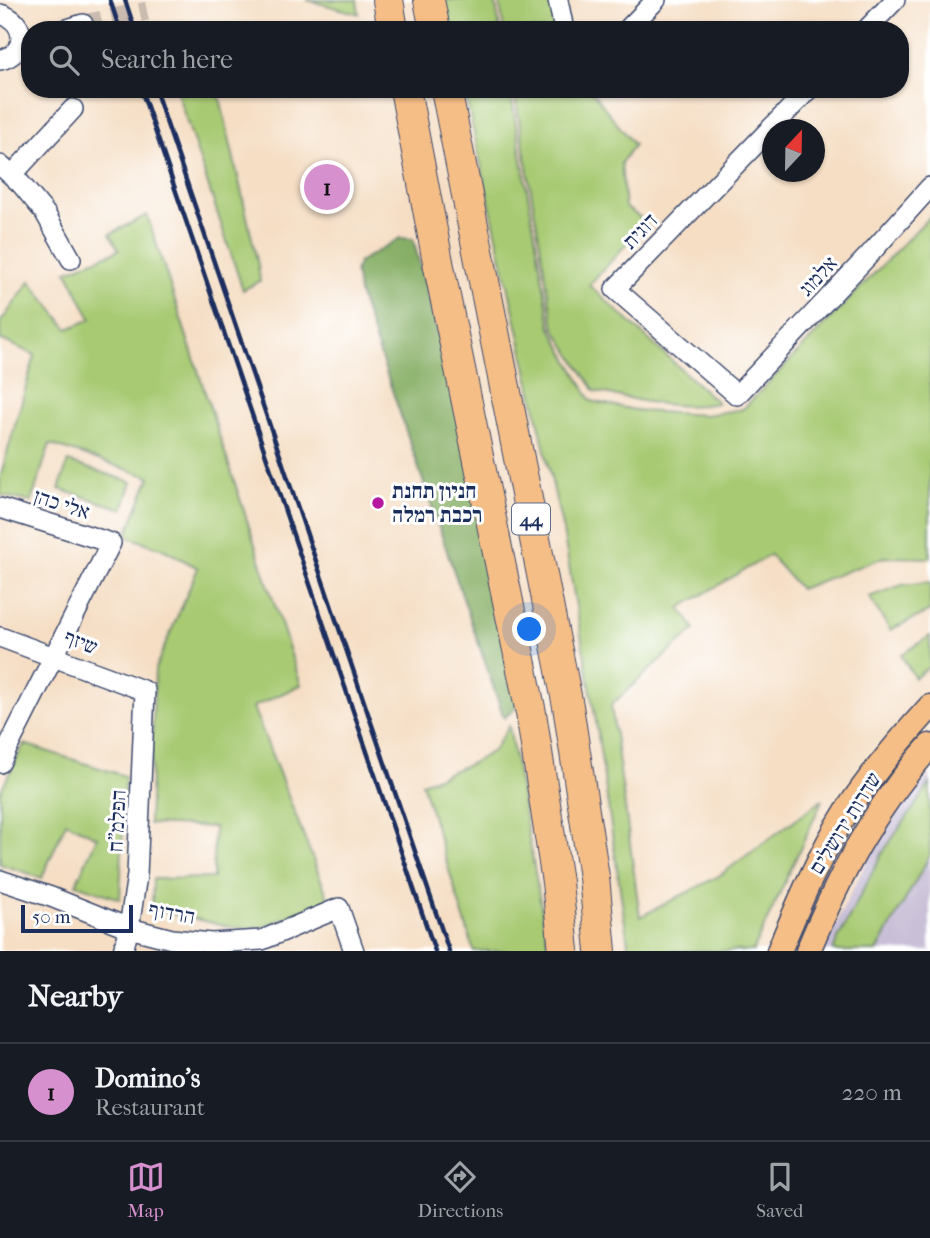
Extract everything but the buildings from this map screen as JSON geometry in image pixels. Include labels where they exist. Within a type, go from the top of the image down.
[{"type":"highway","points":[[388,0],[392,21]]},
{"type":"highway","points":[[429,0],[433,21]]},
{"type":"highway","name":"44","points":[[407,98],[531,713],[557,882],[564,951]]},
{"type":"highway","name":"44","points":[[448,98],[568,706],[594,877],[601,951]]},
{"type":"main road","name":"שדרות ירושלים","points":[[779,951],[803,893],[846,812],[873,774],[930,706]]},
{"type":"main road","name":"שדרות ירושלים","points":[[808,951],[839,880],[869,826],[930,746]]},
{"type":"street","points":[[558,0],[562,21]]},
{"type":"street","points":[[636,21],[656,0]]},
{"type":"street","points":[[875,21],[895,0]]},
{"type":"street","points":[[6,16],[19,28],[21,35]]},
{"type":"street","points":[[0,60],[21,49]]},
{"type":"street","name":"דוגית","points":[[737,395],[615,289],[800,98]]},
{"type":"street","points":[[71,259],[45,214],[22,184],[6,170],[73,109]]},
{"type":"street","name":"אלמוג","points":[[737,395],[930,187]]},
{"type":"street","name":"אלי כהן","points":[[0,508],[111,543],[54,656]]},
{"type":"street","name":"שיזף","points":[[0,637],[145,691]]},
{"type":"street","points":[[0,764],[54,656]]},
{"type":"street","name":"הפלמ\"ח","points":[[123,951],[137,875],[145,691]]},
{"type":"street","name":"הרדוף","points":[[0,880],[129,928],[172,939],[211,943],[262,940],[339,908],[354,951]]},
{"type":"shaded area","points":[[930,774],[930,951],[822,951],[881,833]]},
{"type":"green space","points":[[307,0],[357,0],[359,14]]},
{"type":"green space","points":[[444,0],[495,0],[498,21],[449,21]]},
{"type":"green space","points":[[499,0],[553,0],[557,21],[502,21]]},
{"type":"green space","points":[[179,98],[220,98],[260,281],[243,290]]},
{"type":"green space","points":[[466,98],[512,98],[551,328],[591,401],[640,411],[705,415],[743,409],[930,216],[930,558],[884,557],[800,589],[770,555],[680,608],[695,629],[611,705],[640,917],[719,876],[823,799],[753,951],[629,951],[596,722],[563,531]]},
{"type":"green space","points":[[516,98],[597,98],[634,145],[621,163],[625,207],[647,222],[589,285],[718,403],[671,405],[595,391],[554,328]]},
{"type":"green space","points":[[147,215],[301,685],[253,707],[329,900],[260,928],[231,927],[152,909],[153,879],[213,878],[214,827],[149,824],[155,669],[198,568],[163,549],[126,536],[150,477],[50,444],[31,502],[0,495],[0,478],[35,355],[0,339],[0,323],[30,281],[68,329],[91,319],[67,271],[119,250],[110,234]]},
{"type":"green space","points":[[400,238],[413,239],[459,415],[518,706],[504,718],[359,293],[355,272],[359,262]]},
{"type":"green space","points":[[68,462],[132,482],[123,509],[59,489]]},
{"type":"green space","points":[[930,582],[930,611],[890,630],[869,597],[902,585]]},
{"type":"green space","points":[[930,636],[930,666],[915,678],[901,655]]},
{"type":"green space","points":[[509,726],[549,951],[474,951],[422,783],[472,763],[493,751]]},
{"type":"green space","points":[[24,744],[125,776],[120,899],[76,884],[97,837],[66,822],[42,878],[0,864],[0,792]]},
{"type":"green space","points":[[930,784],[930,855],[877,951],[833,951],[881,855]]},
{"type":"tunnel","points":[[98,21],[147,11]]},
{"type":"railway","points":[[110,0],[117,21]]},
{"type":"railway","points":[[125,0],[132,21]]},
{"type":"railway","points":[[144,98],[435,951]]},
{"type":"railway","points":[[158,98],[449,951]]},
{"type":"place","name":"Domino's","points":[[327,187]]},
{"type":"place","name":"חניון תחנת רכבת רמלה","points":[[378,503]]}]
